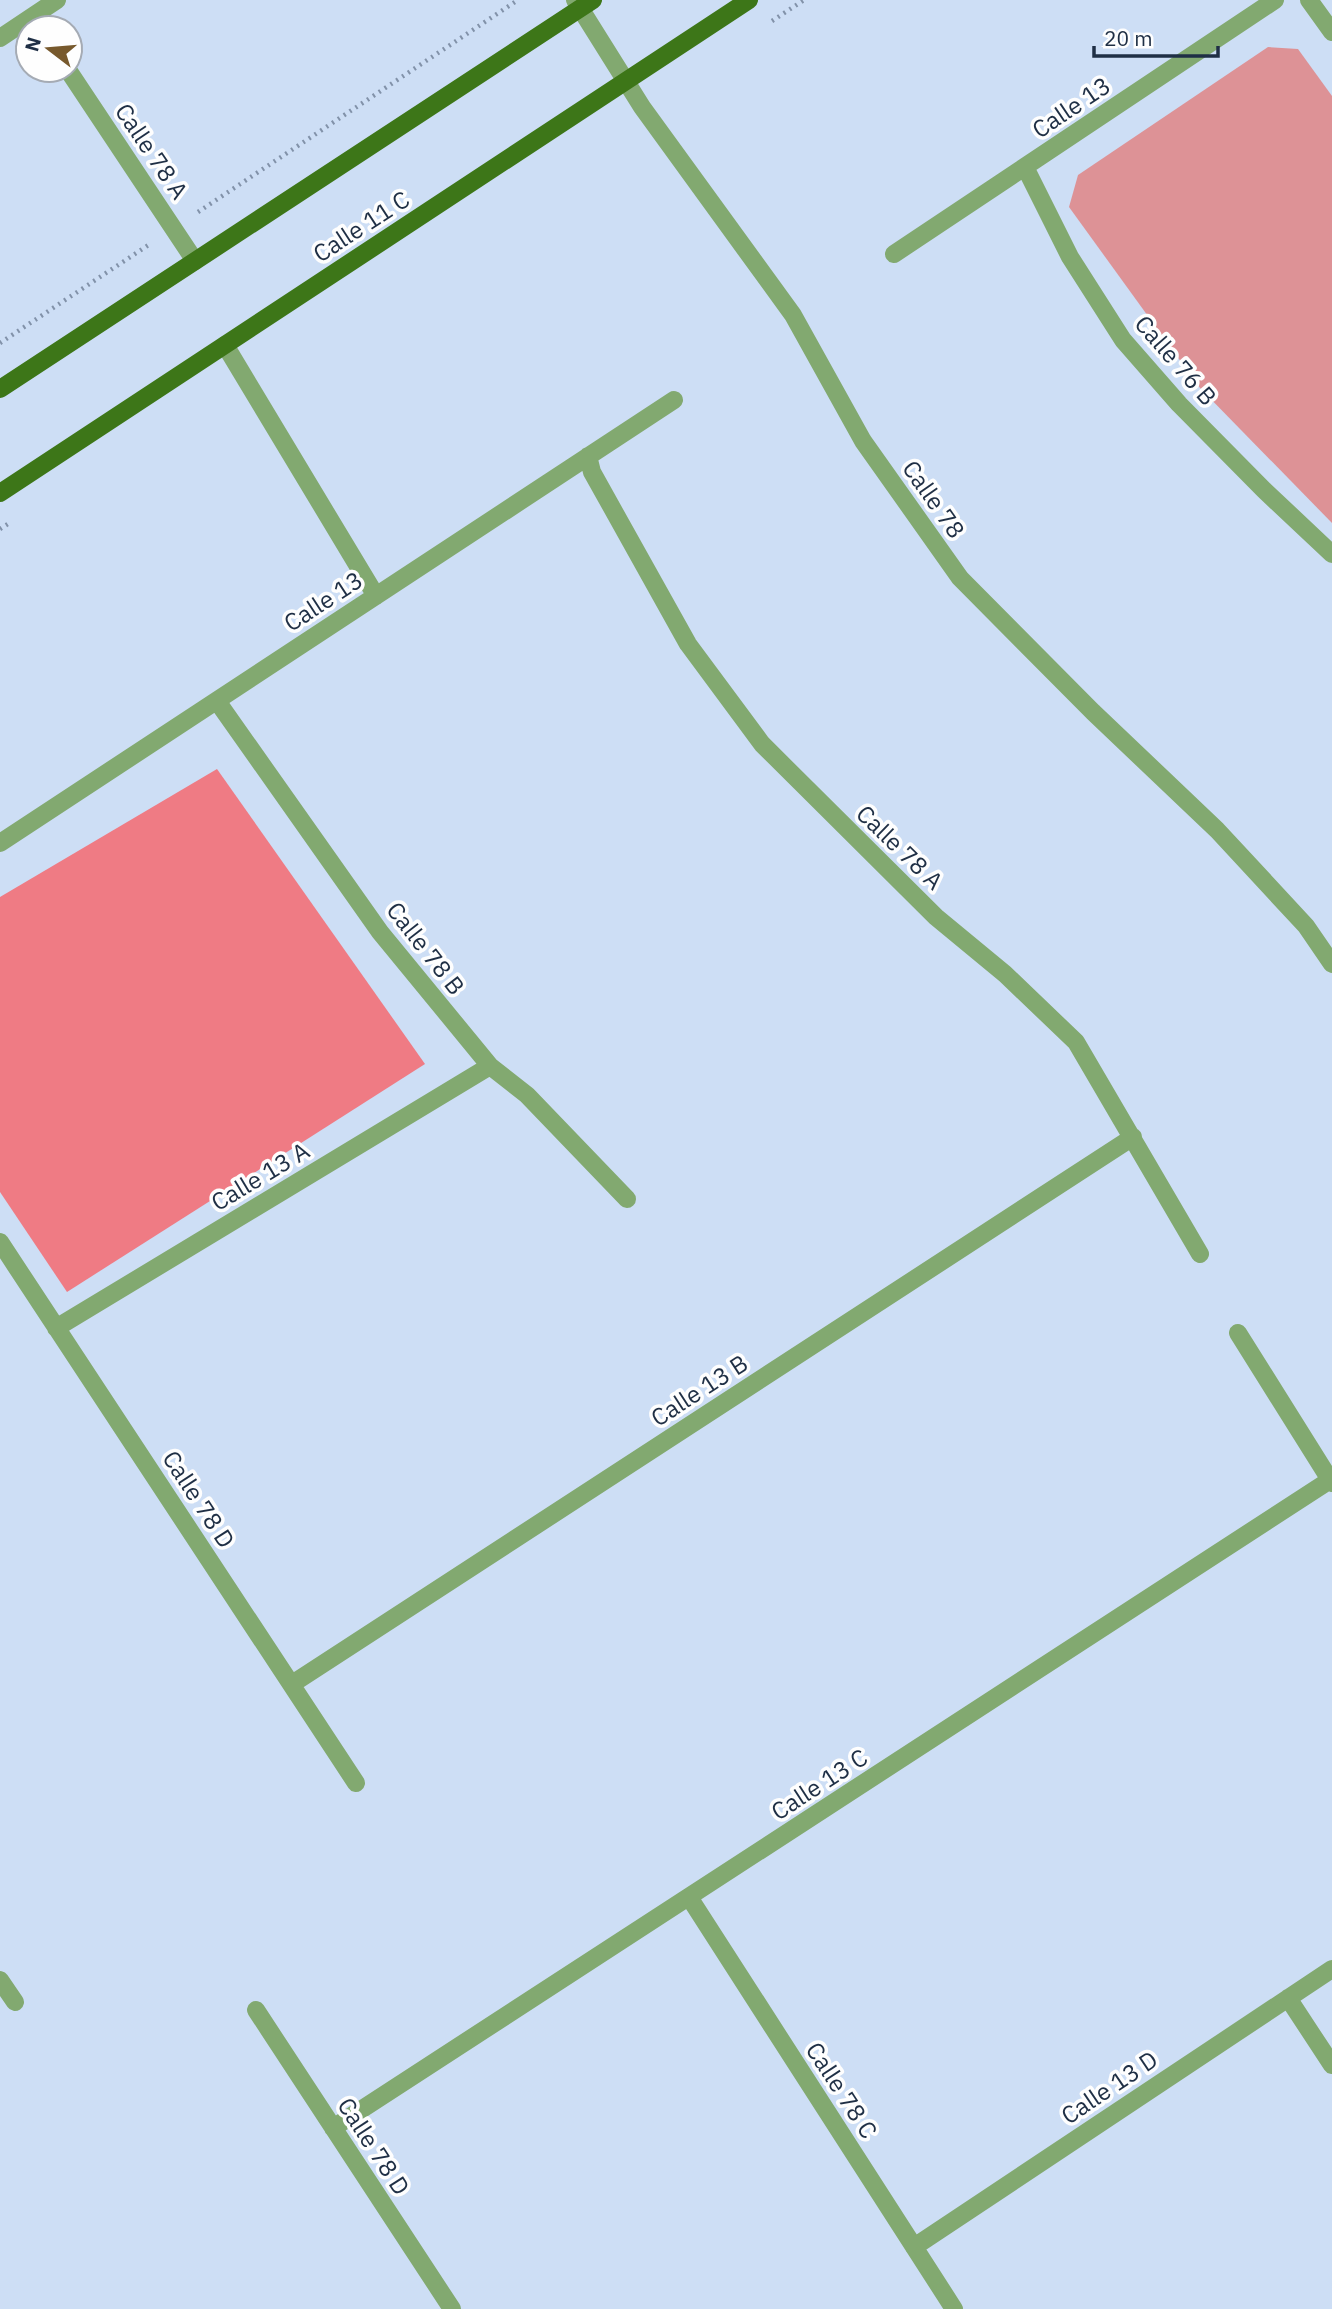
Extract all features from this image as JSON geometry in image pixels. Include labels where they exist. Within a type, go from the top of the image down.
[{"type":"main road","name":"Calle 11 C","points":[[0,493],[750,0]]},
{"type":"main road","points":[[0,389],[583,3]]},
{"type":"street","points":[[44,14],[57,0]]},
{"type":"street","name":"Calle 13","points":[[894,254],[1275,0]]},
{"type":"street","points":[[1309,0],[1332,32]]},
{"type":"street","name":"Calle 78","points":[[583,3],[626,81],[793,315],[863,441],[960,578],[1093,712],[1217,830],[1306,926],[1332,964]]},
{"type":"street","name":"Calle 78 A","points":[[77,84],[195,261]]},
{"type":"street","name":"Calle 76 B","points":[[1025,167],[1070,257],[1123,341],[1179,404],[1332,554]]},
{"type":"street","points":[[225,345],[376,596]]},
{"type":"street","name":"Calle 13","points":[[0,843],[674,400]]},
{"type":"street","name":"Calle 78 A","points":[[588,456],[592,472],[688,644],[762,744],[936,917],[1005,974],[1076,1042],[1200,1254]]},
{"type":"street","name":"Calle 78 B","points":[[217,701],[380,932],[490,1066],[527,1095],[626,1199]]},
{"type":"street","name":"Calle 13 A","points":[[56,1328],[490,1066]]},
{"type":"street","name":"Calle 13 B","points":[[292,1684],[1133,1137]]},
{"type":"street","name":"Calle 78 D","points":[[0,1242],[356,1783]]},
{"type":"street","points":[[1238,1333],[1331,1481]]},
{"type":"street","name":"Calle 13 C","points":[[333,2128],[1331,1481]]},
{"type":"street","name":"Calle 78 C","points":[[689,1897],[954,2309]]},
{"type":"street","name":"Calle 13 D","points":[[914,2247],[1332,1969]]},
{"type":"street","points":[[0,1980],[15,2002]]},
{"type":"street","points":[[1289,1998],[1332,2065]]},
{"type":"street","name":"Calle 78 D","points":[[256,2010],[452,2309]]},
{"type":"path","points":[[0,343],[518,0]]},
{"type":"shaded area","points":[[1268,47],[1298,49],[1332,96],[1332,523],[1200,388],[1069,207],[1078,175]]},
{"type":"shaded area","points":[[217,769],[425,1064],[67,1292],[0,1192],[0,897]]}]
